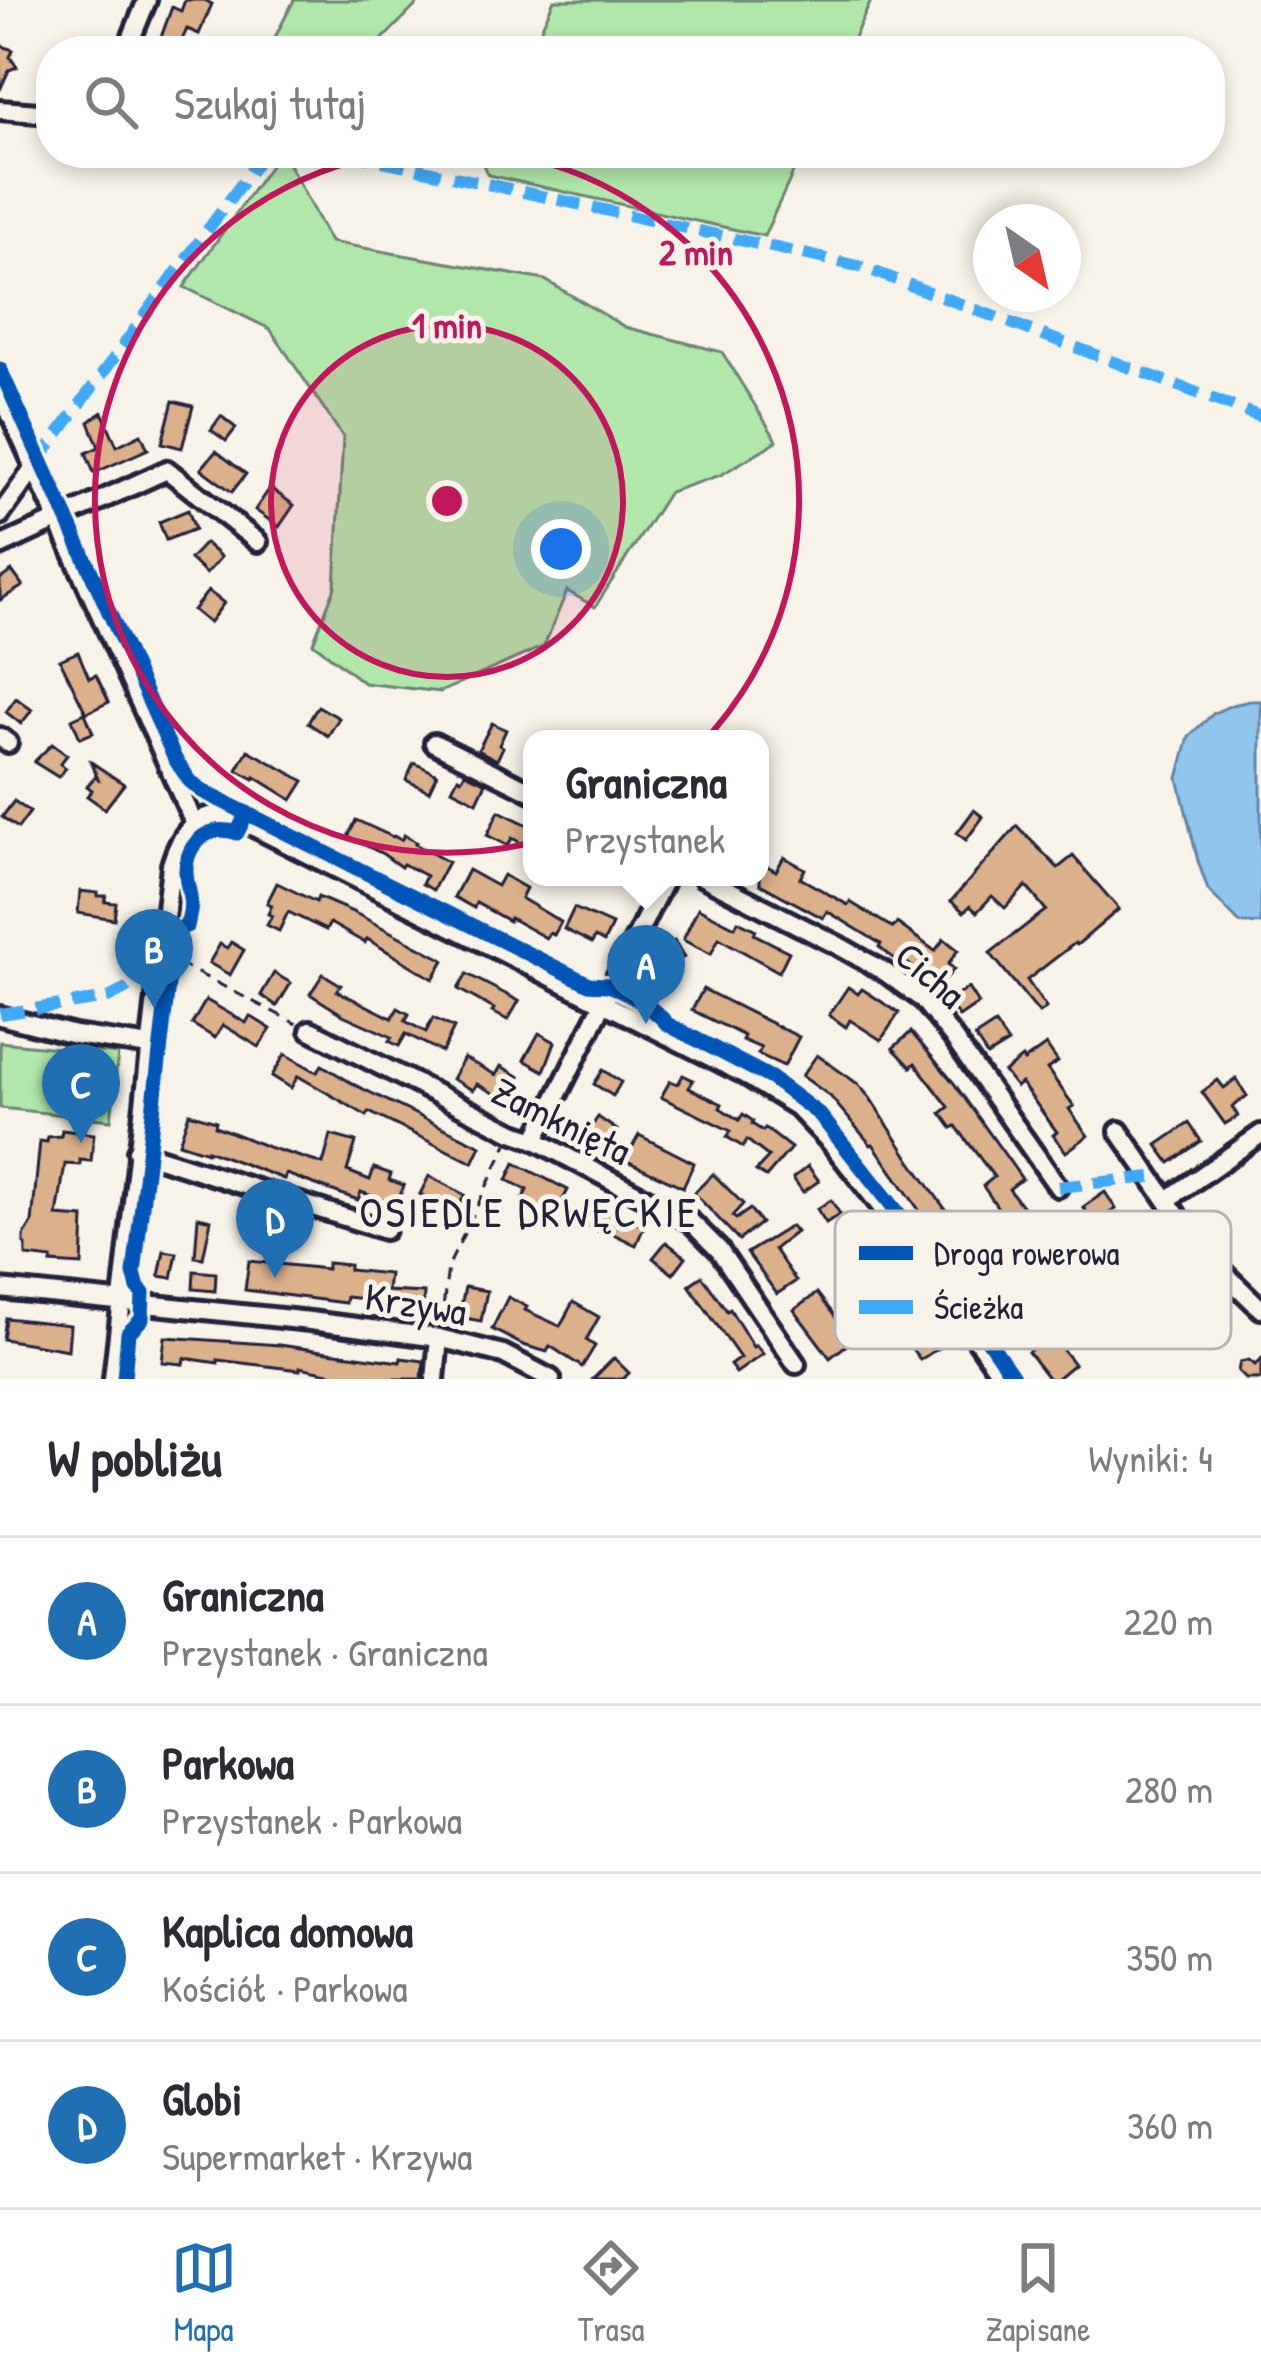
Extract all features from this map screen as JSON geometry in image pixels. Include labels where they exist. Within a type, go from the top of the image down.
[{"type":"street","points":[[132,36],[147,0]]},
{"type":"street","points":[[0,110],[36,113]]},
{"type":"street","points":[[0,391],[194,823]]},
{"type":"street","points":[[0,515],[34,468]]},
{"type":"street","points":[[0,546],[167,470],[258,542]]},
{"type":"street","points":[[434,743],[523,788]]},
{"type":"street","points":[[113,1379],[172,865],[179,842],[194,823],[210,814],[234,817],[756,1081],[816,1124],[884,1211]]},
{"type":"street","points":[[535,1140],[662,886]]},
{"type":"street","name":"Cicha","points":[[721,886],[839,946],[922,999],[1058,1187]]},
{"type":"street","points":[[0,1016],[75,1035],[150,1046]]},
{"type":"street","name":"Zamknięta","points":[[310,1030],[691,1222],[719,1250],[796,1364]]},
{"type":"street","points":[[1119,1131],[1174,1211]]},
{"type":"street","points":[[1167,1200],[1261,1133]]},
{"type":"street","points":[[137,1151],[385,1230]]},
{"type":"street","points":[[1231,1280],[1261,1309]]},
{"type":"street","name":"Krzywa","points":[[0,1289],[439,1338],[503,1354],[551,1379]]},
{"type":"street","points":[[435,1379],[439,1338]]},
{"type":"street","points":[[983,1349],[1004,1379]]},
{"type":"path","points":[[169,981],[173,952],[310,1030]]},
{"type":"path","points":[[439,1338],[448,1267],[512,1132]]},
{"type":"green space","points":[[294,0],[421,0],[386,36],[276,36]]},
{"type":"green space","points":[[554,0],[871,1],[855,36],[538,36]]},
{"type":"green space","points":[[268,168],[291,168],[330,242],[545,280],[625,327],[722,352],[777,441],[721,475],[669,492],[595,607],[567,591],[544,646],[440,692],[364,683],[313,643],[335,587],[343,437],[270,329],[184,287]]},
{"type":"green space","points":[[484,168],[795,168],[764,236],[488,175]]},
{"type":"green space","points":[[0,1042],[118,1054],[111,1120],[0,1108]]},
{"type":"water","points":[[1261,701],[1261,924],[1240,923],[1208,890],[1178,778],[1189,736],[1214,713]]},
{"type":"building","points":[[185,0],[212,4],[199,34],[187,29],[184,36],[161,36],[172,7],[181,11]]},
{"type":"building","points":[[0,45],[13,50],[10,57],[17,67],[9,70],[0,90]]},
{"type":"building","points":[[173,401],[193,406],[182,448],[162,443]]},
{"type":"building","points":[[102,412],[117,446],[141,434],[148,449],[94,473],[86,453],[99,447],[89,422]]},
{"type":"building","points":[[221,416],[236,428],[226,441],[211,430]]},
{"type":"building","points":[[216,451],[246,474],[232,492],[201,469]]},
{"type":"building","points":[[270,488],[294,505],[279,527],[255,510]]},
{"type":"building","points":[[188,510],[195,529],[166,540],[159,522]]},
{"type":"building","points":[[205,543],[221,557],[206,574],[190,559]]},
{"type":"building","points":[[12,571],[23,586],[0,600],[0,579]]},
{"type":"building","points":[[208,591],[224,603],[209,623],[193,610]]},
{"type":"building","points":[[78,652],[89,678],[96,675],[109,702],[86,713],[60,660]]},
{"type":"building","points":[[16,698],[32,710],[21,724],[6,712]]},
{"type":"building","points":[[318,706],[339,718],[328,736],[308,723]]},
{"type":"building","points":[[85,713],[93,733],[80,738],[72,719]]},
{"type":"building","points":[[492,723],[506,730],[497,760],[478,750]]},
{"type":"building","points":[[52,744],[67,755],[60,764],[66,768],[58,777],[34,762]]},
{"type":"building","points":[[248,750],[304,781],[292,800],[237,770]]},
{"type":"building","points":[[91,762],[124,784],[105,809],[87,796],[92,790],[87,786],[98,779]]},
{"type":"building","points":[[414,763],[437,774],[429,791],[406,780]]},
{"type":"building","points":[[465,773],[486,783],[477,802],[452,789]]},
{"type":"building","points":[[14,801],[30,812],[18,828],[2,817]]},
{"type":"building","points":[[974,810],[983,817],[966,840],[957,833]]},
{"type":"building","points":[[499,811],[523,823],[523,844],[512,838],[508,846],[487,835]]},
{"type":"building","points":[[356,820],[401,840],[404,835],[448,862],[433,890],[422,884],[426,876],[348,837]]},
{"type":"building","points":[[1017,826],[1058,868],[1073,856],[1119,909],[1027,980],[1046,1008],[1039,1013],[990,953],[1046,910],[1026,886],[1005,908],[992,896],[977,912],[970,906],[964,912],[951,901]]},
{"type":"building","points":[[784,857],[805,869],[800,878],[893,928],[897,923],[935,951],[944,939],[958,950],[948,964],[954,969],[939,987],[827,911],[823,918],[764,886],[769,886],[769,867],[776,871]]},
{"type":"building","points":[[468,870],[497,886],[503,875],[526,888],[521,898],[561,922],[554,935],[549,933],[546,938],[510,918],[454,897]]},
{"type":"building","points":[[277,883],[316,902],[318,897],[353,912],[444,960],[433,979],[367,939],[365,943],[330,923],[326,930],[288,912],[279,931],[267,925],[272,905],[267,903]]},
{"type":"building","points":[[80,891],[98,893],[106,896],[105,902],[116,903],[114,919],[78,913]]},
{"type":"building","points":[[574,908],[612,925],[604,942],[595,937],[592,943],[564,929]]},
{"type":"building","points":[[698,908],[735,927],[738,921],[789,952],[779,972],[719,938],[711,954],[683,940]]},
{"type":"building","points":[[674,941],[684,957],[665,969],[655,953]]},
{"type":"building","points":[[231,942],[244,950],[230,975],[209,963],[220,944],[227,948]]},
{"type":"building","points":[[274,973],[291,983],[277,1006],[261,995]]},
{"type":"building","points":[[323,974],[341,985],[337,991],[392,1018],[398,1008],[409,1014],[405,1021],[426,1032],[433,1018],[454,1028],[442,1052],[406,1034],[399,1046],[389,1041],[392,1037],[310,994]]},
{"type":"building","points":[[467,974],[519,1001],[508,1020],[458,989]]},
{"type":"building","points":[[848,987],[858,994],[862,989],[899,1013],[881,1040],[850,1020],[846,1027],[829,1015]]},
{"type":"building","points":[[968,988],[978,1004],[959,1017],[948,1001]]},
{"type":"building","points":[[703,989],[799,1037],[784,1066],[758,1054],[761,1048],[742,1040],[744,1036],[692,1010]]},
{"type":"building","points":[[206,1000],[246,1023],[250,1016],[271,1029],[259,1047],[223,1025],[215,1038],[192,1024]]},
{"type":"building","points":[[995,1024],[1008,1043],[987,1056],[975,1037]]},
{"type":"building","points":[[911,1032],[953,1082],[1022,1179],[1009,1189],[1026,1211],[1000,1211],[983,1186],[994,1177],[941,1113],[949,1107],[915,1063],[911,1067],[893,1048]]},
{"type":"building","points":[[539,1033],[555,1042],[544,1071],[524,1060]]},
{"type":"building","points":[[1046,1045],[1058,1062],[1047,1069],[1074,1106],[1069,1109],[1088,1136],[1066,1152],[1021,1083],[1016,1087],[1004,1072]]},
{"type":"building","points":[[285,1054],[317,1072],[322,1065],[481,1146],[473,1163],[369,1112],[367,1116],[298,1076],[291,1088],[272,1076]]},
{"type":"building","points":[[817,1055],[858,1084],[947,1211],[920,1211],[873,1144],[830,1096],[802,1076]]},
{"type":"building","points":[[464,1058],[496,1075],[501,1066],[520,1077],[506,1100],[477,1084],[473,1090],[452,1079]]},
{"type":"building","points":[[603,1070],[621,1082],[613,1096],[594,1084]]},
{"type":"building","points":[[683,1075],[693,1080],[689,1088],[722,1104],[720,1108],[739,1120],[743,1114],[791,1148],[766,1177],[756,1171],[769,1157],[747,1140],[743,1147],[727,1137],[731,1131],[661,1097],[670,1081],[678,1084]]},
{"type":"building","points":[[1236,1079],[1247,1096],[1232,1107],[1238,1116],[1225,1124],[1202,1092],[1218,1080],[1224,1088]]},
{"type":"building","points":[[189,1113],[268,1147],[323,1164],[331,1135],[356,1142],[347,1171],[370,1180],[374,1168],[404,1185],[396,1205],[361,1192],[358,1200],[286,1174],[284,1179],[179,1143]]},
{"type":"building","points":[[598,1117],[617,1130],[603,1152],[583,1139]]},
{"type":"building","points":[[1189,1123],[1201,1141],[1170,1163],[1157,1145]]},
{"type":"building","points":[[62,1130],[94,1134],[91,1161],[65,1164],[57,1216],[84,1218],[82,1265],[26,1256],[24,1244],[32,1223],[40,1141],[61,1136]]},
{"type":"building","points":[[639,1135],[694,1163],[683,1187],[625,1160]]},
{"type":"building","points":[[515,1163],[568,1190],[554,1217],[522,1200],[527,1190],[507,1180]]},
{"type":"building","points":[[808,1166],[819,1181],[803,1192],[793,1178]]},
{"type":"building","points":[[713,1174],[743,1204],[732,1216],[736,1219],[750,1209],[761,1223],[739,1240],[694,1193]]},
{"type":"building","points":[[429,1176],[465,1195],[455,1213],[420,1194]]},
{"type":"building","points":[[1105,1192],[1116,1209],[1086,1211],[1083,1207]]},
{"type":"building","points":[[588,1200],[644,1227],[636,1245],[588,1226],[590,1222],[580,1217]]},
{"type":"building","points":[[831,1200],[838,1211],[826,1223],[817,1209]]},
{"type":"building","points":[[198,1217],[211,1220],[203,1258],[195,1257]]},
{"type":"building","points":[[791,1226],[796,1232],[774,1249],[796,1281],[777,1294],[747,1253]]},
{"type":"building","points":[[666,1242],[686,1257],[673,1274],[653,1258]]},
{"type":"building","points":[[164,1251],[177,1253],[172,1278],[159,1276]]},
{"type":"building","points":[[249,1261],[327,1269],[327,1263],[349,1265],[349,1270],[389,1274],[387,1291],[424,1293],[423,1312],[401,1311],[401,1303],[346,1297],[345,1303],[245,1290]]},
{"type":"building","points":[[194,1271],[216,1273],[215,1291],[193,1289]]},
{"type":"building","points":[[702,1276],[763,1354],[736,1373],[730,1365],[740,1358],[689,1285]]},
{"type":"building","points":[[465,1287],[487,1291],[481,1321],[459,1317]]},
{"type":"building","points":[[817,1293],[835,1316],[835,1349],[842,1349],[830,1358],[794,1310]]},
{"type":"building","points":[[508,1297],[560,1326],[573,1302],[599,1317],[586,1340],[595,1346],[582,1367],[550,1346],[547,1352],[523,1345],[492,1329]]},
{"type":"building","points":[[6,1318],[70,1325],[68,1350],[3,1339]]},
{"type":"building","points":[[165,1337],[424,1361],[422,1379],[358,1379],[300,1367],[218,1360],[162,1362]]},
{"type":"building","points":[[912,1349],[936,1349],[920,1360]]},
{"type":"building","points":[[1062,1349],[1074,1364],[1056,1379],[1049,1379],[1028,1352]]},
{"type":"building","points":[[614,1358],[629,1373],[623,1379],[593,1379]]},
{"type":"building","points":[[1261,1359],[1261,1379],[1246,1379],[1238,1371],[1240,1362],[1249,1360],[1255,1365]]},
{"type":"marked path","points":[[37,463],[253,168]]},
{"type":"marked path","points":[[415,168],[862,267],[1261,417]]},
{"type":"marked path","points":[[0,1014],[108,998],[144,973]]},
{"type":"marked path","points":[[1058,1187],[1151,1177]]},
{"type":"cycle path","points":[[0,369],[175,759],[190,781],[589,984],[624,992],[667,1024],[771,1078],[819,1114],[897,1211]]},
{"type":"cycle path","points":[[124,1379],[128,1333],[142,1319],[143,1293],[134,1273],[171,959],[190,910],[187,861],[195,844],[209,833],[237,833],[247,813]]},
{"type":"cycle path","points":[[994,1349],[1015,1379]]},
{"type":"place","name":"Parkowa","points":[[154,1008]]},
{"type":"place","name":"Graniczna","points":[[646,1024]]},
{"type":"place","name":"Kaplica domowa","points":[[81,1143]]},
{"type":"place","name":"Globi","points":[[275,1278]]},
{"type":"district","name":"OSIEDLE DRWĘCKIE","points":[[529,1211]]}]
